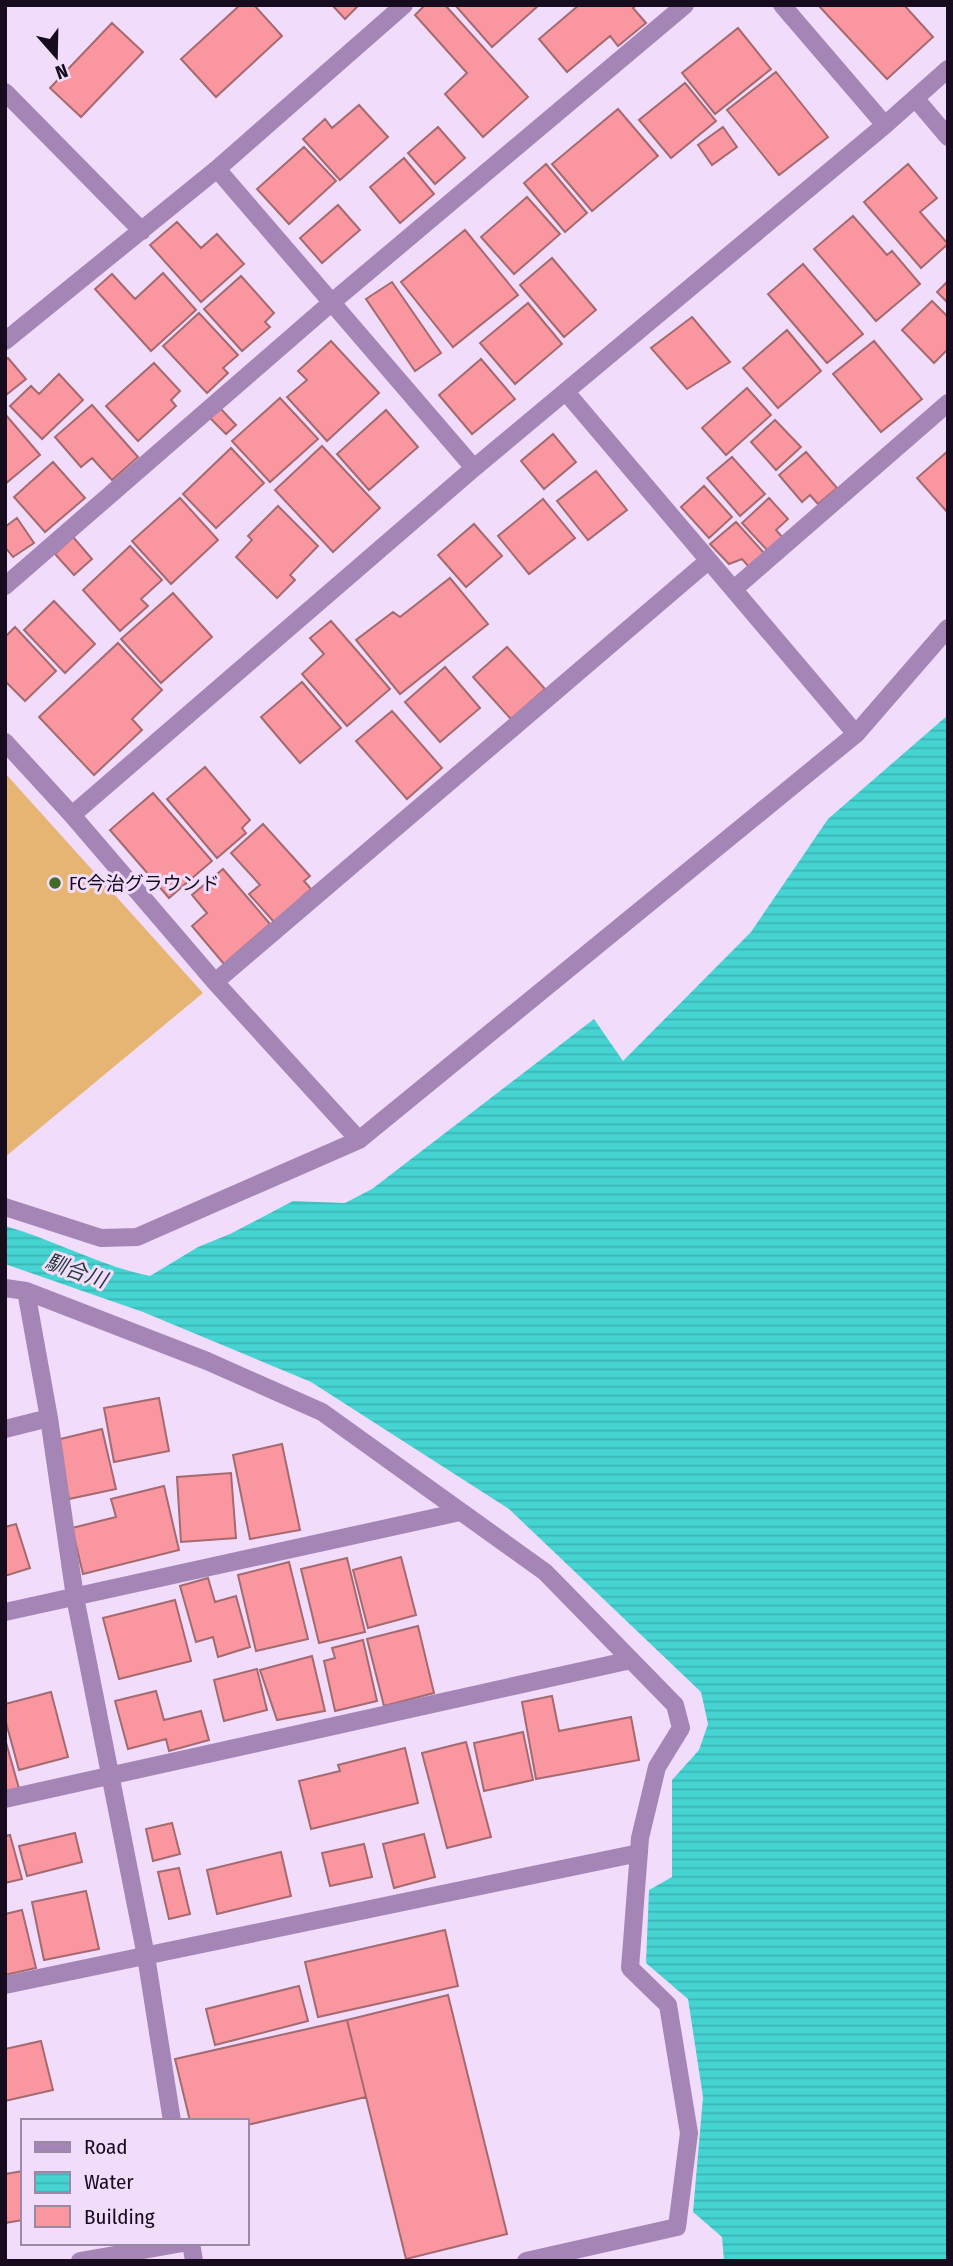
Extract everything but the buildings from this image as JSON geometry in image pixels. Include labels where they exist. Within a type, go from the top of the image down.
[{"type":"street","points":[[5,341],[217,169],[404,5]]},
{"type":"street","points":[[5,586],[331,303],[685,5]]},
{"type":"street","points":[[782,5],[885,125]]},
{"type":"street","points":[[72,815],[474,468],[885,125],[948,69]]},
{"type":"street","points":[[5,92],[142,231]]},
{"type":"street","points":[[915,98],[948,136]]},
{"type":"street","points":[[217,169],[474,468]]},
{"type":"street","points":[[566,392],[856,734]]},
{"type":"street","points":[[734,589],[948,403]]},
{"type":"street","points":[[215,982],[708,561]]},
{"type":"street","points":[[5,1207],[101,1238],[137,1237],[359,1140],[856,734],[948,628]]},
{"type":"street","points":[[5,742],[72,815],[215,982],[359,1140]]},
{"type":"street","points":[[5,1288],[26,1291],[207,1361],[322,1412],[545,1572],[676,1705],[681,1728],[657,1768],[640,1838],[630,1968],[668,2005],[689,2133],[677,2227],[526,2261]]},
{"type":"street","points":[[26,1291],[49,1418],[75,1597],[146,1956],[172,2119]]},
{"type":"street","points":[[5,1429],[49,1418]]},
{"type":"street","points":[[5,1612],[460,1512]]},
{"type":"street","points":[[5,1799],[631,1660]]},
{"type":"street","points":[[5,1985],[639,1853]]},
{"type":"street","points":[[80,2261],[172,2245]]},
{"type":"shaded area","name":"FC今治グラウンド","points":[[5,773],[203,993],[5,1157]]},
{"type":"water","name":"馴合川","points":[[948,715],[948,2261],[724,2261],[722,2237],[693,2212],[703,2097],[688,1999],[646,1963],[649,1890],[672,1877],[672,1780],[699,1750],[708,1724],[701,1692],[509,1509],[311,1382],[143,1312],[5,1264],[5,1226],[113,1266],[150,1276],[198,1247],[230,1234],[293,1201],[345,1203],[372,1189],[594,1019],[623,1061],[751,932],[828,819]]},
{"type":"place","name":"FC今治グラウンド","points":[[55,883]]}]
